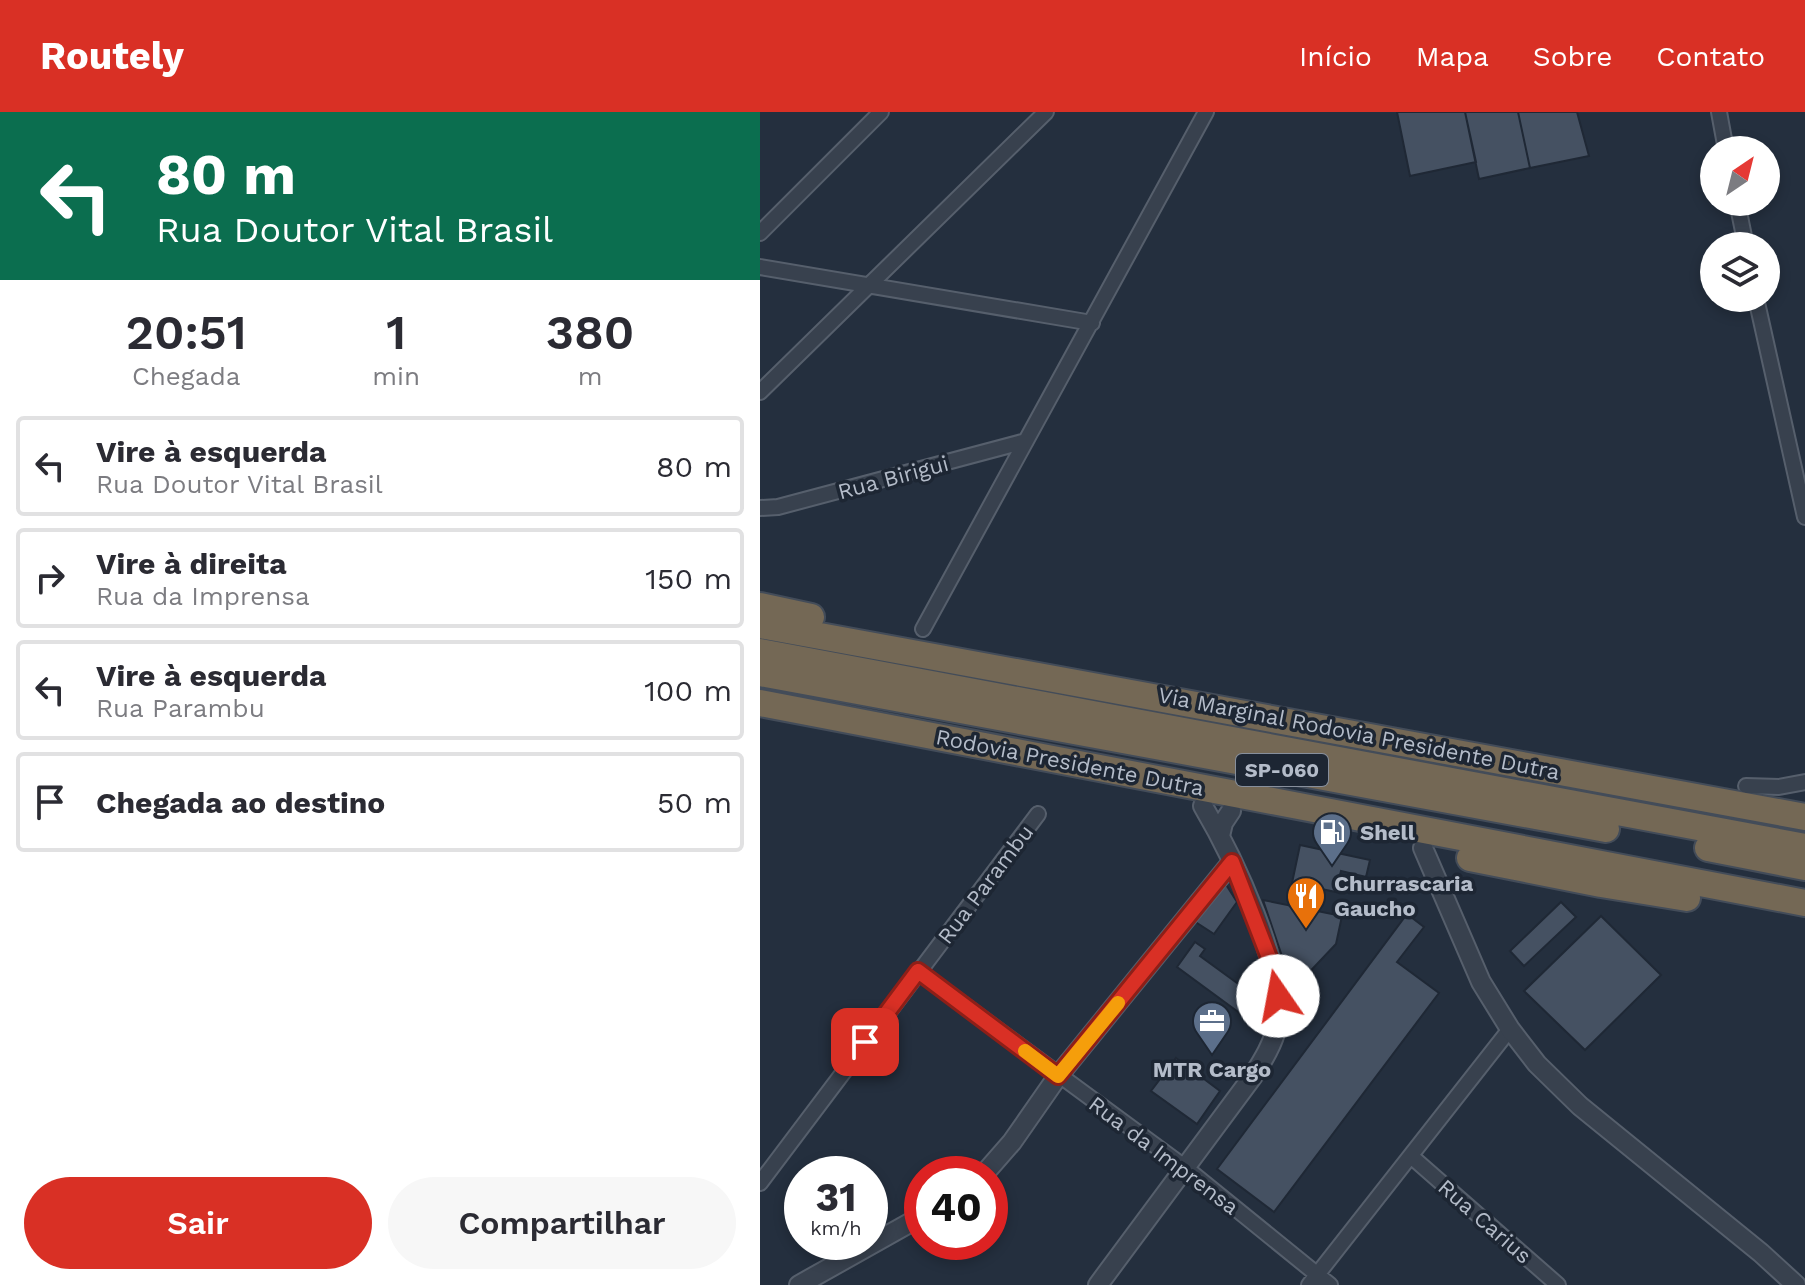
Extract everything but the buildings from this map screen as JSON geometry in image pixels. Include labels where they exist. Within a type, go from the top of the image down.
[{"type":"highway","points":[[760,606],[1216,688],[1294,706],[1365,734]]},
{"type":"highway","name":"SP-060","points":[[760,625],[918,640]]},
{"type":"highway","name":"Via Marginal Rodovia Presidente Dutra","points":[[918,640],[1365,734],[1805,817]]},
{"type":"highway","points":[[918,640],[952,669],[1466,776],[1499,789]]},
{"type":"highway","name":"SP-060","points":[[760,652],[1805,847]]},
{"type":"highway","name":"Rodovia Presidente Dutra","points":[[760,673],[1805,867]]},
{"type":"highway","name":"Rodovia Presidente Dutra","points":[[760,703],[1805,903]]},
{"type":"highway","points":[[1056,758],[1069,768],[1203,806],[1601,884],[1805,913]]},
{"type":"street","points":[[760,233],[881,112]]},
{"type":"street","points":[[760,392],[1046,112]]},
{"type":"street","points":[[918,640],[1206,112]]},
{"type":"street","points":[[1719,112],[1723,136]]},
{"type":"street","points":[[760,267],[1092,323]]},
{"type":"street","points":[[1759,312],[1805,517]]},
{"type":"street","name":"Rua Birigui","points":[[760,508],[778,507],[1026,441]]},
{"type":"street","points":[[1746,786],[1779,787],[1805,782]]},
{"type":"street","points":[[1098,1285],[1187,1169],[1269,1050],[1277,1025],[1278,996],[1273,968],[1232,862],[1203,806]]},
{"type":"street","points":[[1220,836],[1223,823],[1231,811]]},
{"type":"street","name":"Rua Parambu","points":[[760,1183],[1038,814]]},
{"type":"street","points":[[1423,848],[1481,982],[1510,1029],[1537,1064],[1580,1106],[1796,1285]]},
{"type":"street","points":[[1000,1156],[1058,1076],[1232,862]]},
{"type":"street","name":"Rua da Imprensa","points":[[918,971],[1187,1169],[1313,1279],[1330,1285]]},
{"type":"street","points":[[1313,1279],[1510,1029]]},
{"type":"street","name":"Rua Carius","points":[[1412,1157],[1558,1285]]},
{"type":"street","points":[[799,1285],[904,1226]]},
{"type":"slow traffic","points":[[1025,1051],[1058,1076],[1118,1003]]},
{"type":"place","name":"Shell","points":[[1332,866]]},
{"type":"place","name":"Churrascaria Gaucho","points":[[1306,930]]},
{"type":"place","name":"MTR Cargo","points":[[1212,1055]]},
{"type":"route","points":[[865,1042],[918,971],[1058,1076],[1232,862],[1273,968],[1278,996]]}]
